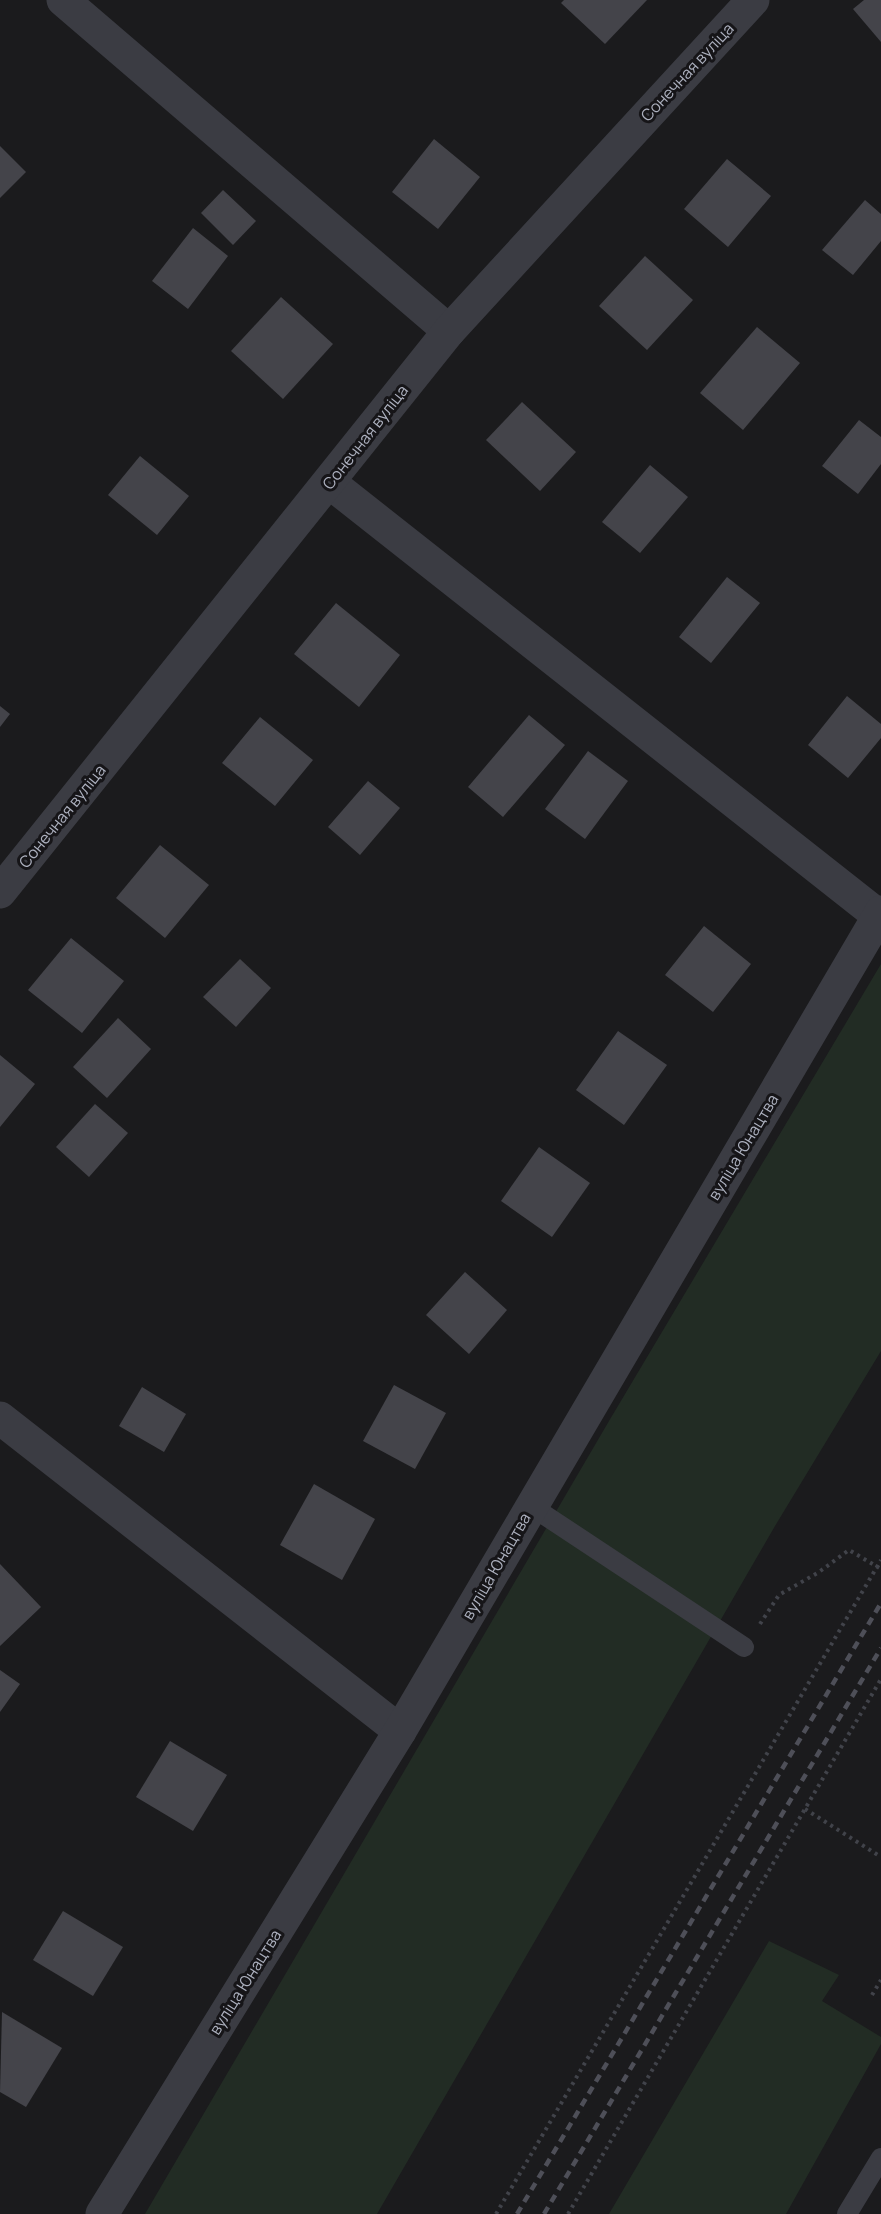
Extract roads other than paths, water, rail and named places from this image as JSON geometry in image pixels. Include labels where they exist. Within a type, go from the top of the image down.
[{"type":"street","points":[[63,0],[449,331]]},
{"type":"street","name":"Сонечная вуліца","points":[[0,892],[449,331],[753,0]]},
{"type":"street","points":[[329,482],[880,914]]},
{"type":"street","name":"вуліца Юнацтва","points":[[102,2214],[400,1731],[880,914]]},
{"type":"street","points":[[0,1418],[400,1731]]},
{"type":"lane","points":[[531,1506],[744,1647]]},
{"type":"lane","points":[[848,2214],[881,2158]]},
{"type":"railway","points":[[517,2214],[881,1603]]},
{"type":"railway","points":[[544,2214],[881,1648]]}]
